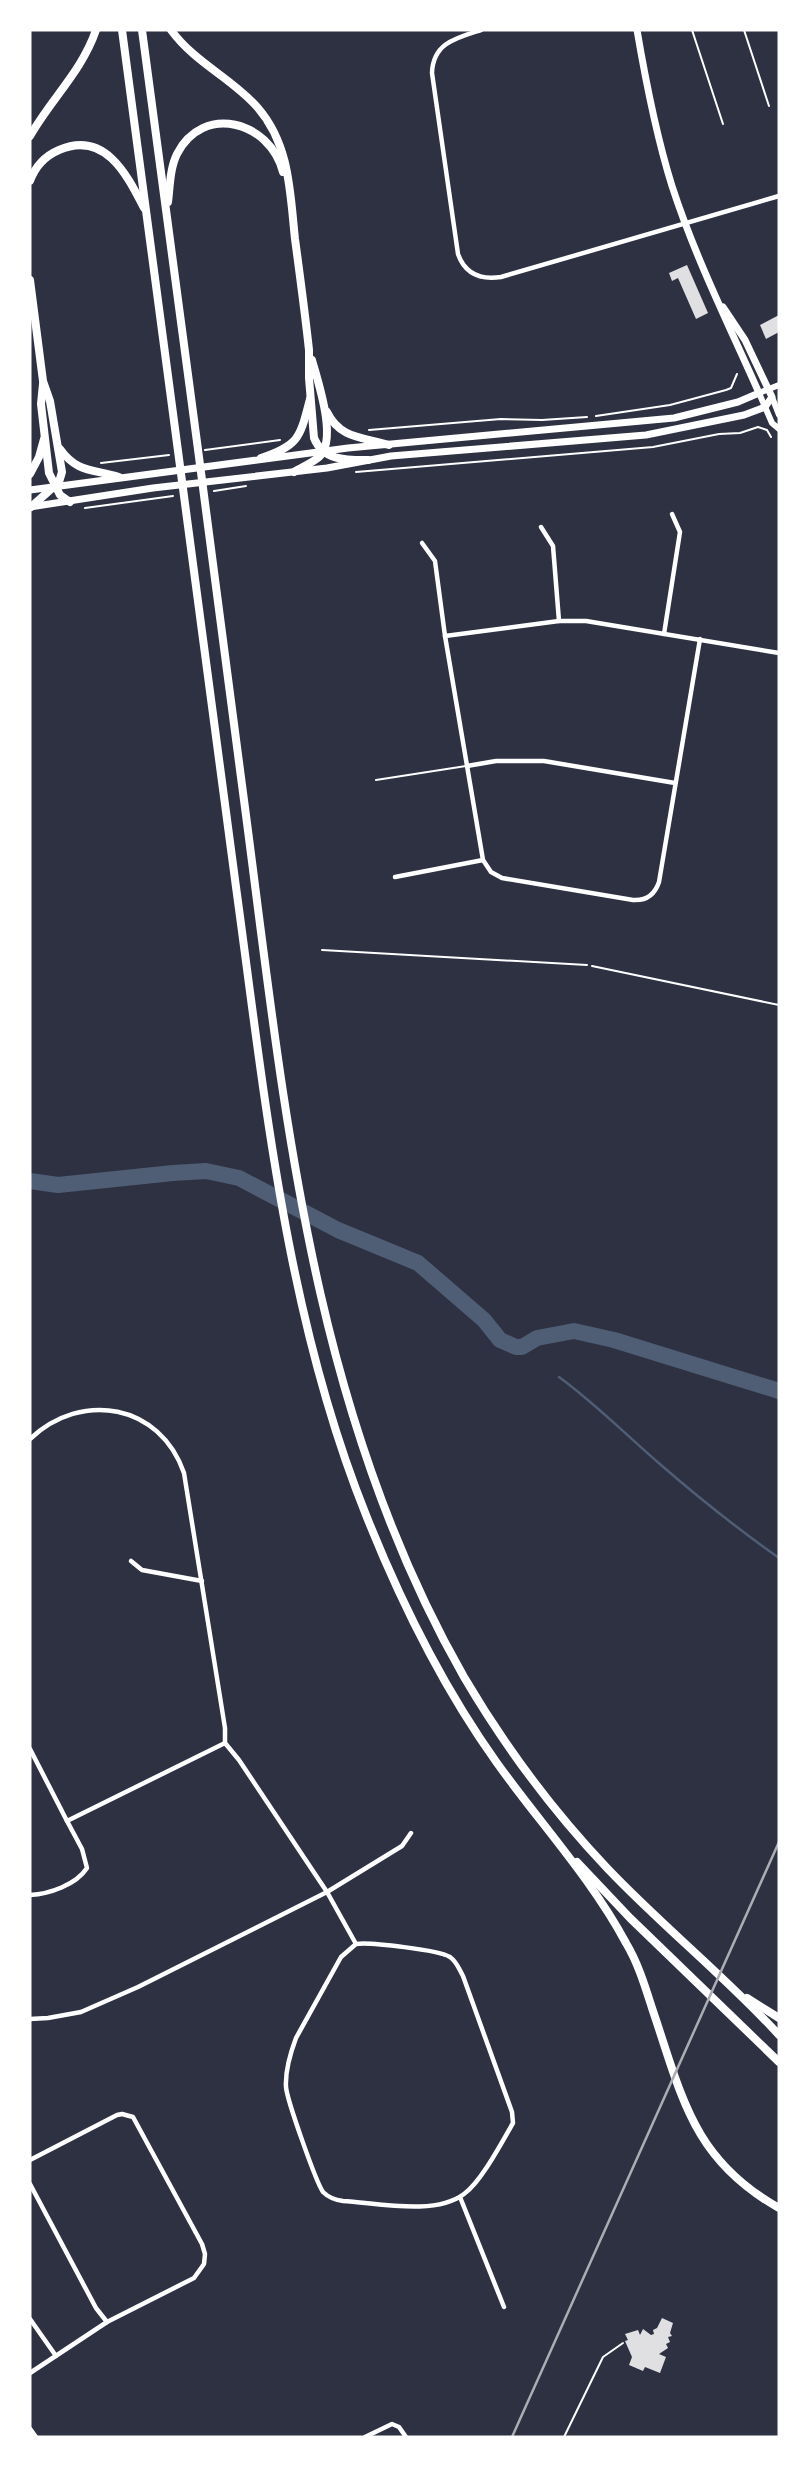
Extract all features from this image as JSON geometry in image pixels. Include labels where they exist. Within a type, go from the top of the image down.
[{"type":"highway","points":[[30,136],[46,110],[79,68],[96,30]]},
{"type":"highway","points":[[122,30],[233,865],[280,1194],[319,1372],[339,1441],[398,1592],[448,1688],[495,1759],[625,1940],[640,1972],[679,2091],[695,2128],[714,2156],[733,2175],[755,2194],[779,2208]]},
{"type":"highway","points":[[142,30],[277,1051],[308,1239],[333,1352],[355,1428],[381,1503],[412,1578],[472,1691],[508,1746],[608,1868],[779,2035]]},
{"type":"highway","points":[[171,30],[201,62],[258,107],[280,144],[288,173],[309,350],[314,438],[317,446],[336,459],[368,460]]},
{"type":"highway","points":[[166,211],[177,154],[194,133],[219,124],[243,126],[263,137],[276,153],[289,187]]},
{"type":"highway","points":[[30,181],[39,164],[58,150],[82,145],[96,148],[117,163],[128,177],[147,213]]},
{"type":"highway","points":[[30,280],[43,381],[50,401],[62,472],[54,487],[30,507]]},
{"type":"highway","points":[[295,472],[320,457],[327,445],[322,403],[309,350]]},
{"type":"highway","points":[[43,381],[41,404],[49,473],[60,495],[71,502]]},
{"type":"highway","points":[[261,458],[284,451],[297,439],[305,423],[311,396]]},
{"type":"highway","points":[[322,403],[330,419],[342,432],[353,438],[388,445]]},
{"type":"highway","points":[[30,474],[39,457],[44,436]]},
{"type":"highway","points":[[59,447],[67,459],[81,469],[119,477]]},
{"type":"highway","points":[[548,1830],[631,1918],[779,2062]]},
{"type":"highway","points":[[730,1987],[779,2018]]},
{"type":"main road","points":[[637,30],[659,139],[686,224],[725,320],[772,423],[779,429]]},
{"type":"main road","points":[[720,304],[738,328],[771,393],[779,415]]},
{"type":"main road","points":[[30,507],[153,488],[295,472],[391,456],[646,435],[744,415],[765,407],[771,393],[779,385]]},
{"type":"main road","points":[[30,490],[323,451],[674,418],[737,402],[759,393],[771,393]]},
{"type":"main road","points":[[30,2430],[35,2437]]},
{"type":"street","points":[[481,30],[447,42],[433,60],[432,74],[458,254],[472,273],[482,278],[501,277],[779,196]]},
{"type":"street","points":[[664,634],[680,532],[673,514]]},
{"type":"street","points":[[541,527],[553,546],[559,621]]},
{"type":"street","points":[[422,543],[435,561],[483,860],[491,872],[502,878],[633,900],[647,898],[654,892],[659,882],[700,639]]},
{"type":"street","points":[[445,636],[559,621],[586,621],[779,653]]},
{"type":"street","points":[[467,766],[507,760],[544,761],[675,783]]},
{"type":"street","points":[[395,877],[483,860]]},
{"type":"street","points":[[30,1439],[55,1421],[88,1410],[109,1410],[138,1417],[157,1430],[171,1446],[184,1473],[225,1728],[225,1743],[327,1892],[356,1944]]},
{"type":"street","points":[[131,1561],[142,1570],[202,1581]]},
{"type":"street","points":[[67,1821],[225,1743]]},
{"type":"street","points":[[30,1749],[82,1849],[87,1868],[78,1878],[63,1886],[44,1894],[30,1895]]},
{"type":"street","points":[[30,2019],[65,2015],[98,2006],[327,1892],[402,1846],[411,1833]]},
{"type":"street","points":[[374,1943],[445,1955],[454,1961],[463,1976],[513,2118],[506,2136],[472,2187],[460,2197],[439,2205],[343,2201],[331,2198],[321,2189],[288,2097],[286,2072],[296,2038],[341,1957],[356,1944],[374,1943]]},
{"type":"street","points":[[30,2160],[117,2115],[128,2114],[137,2122],[197,2235],[205,2258],[203,2268],[197,2276],[107,2322],[30,2373]]},
{"type":"street","points":[[30,2184],[96,2308],[107,2322]]},
{"type":"street","points":[[460,2197],[504,2307]]},
{"type":"street","points":[[30,2319],[56,2356]]},
{"type":"street","points":[[365,2437],[392,2424],[400,2427],[405,2437]]},
{"type":"lane","points":[[376,780],[467,766]]},
{"type":"lane","points":[[592,966],[779,1004]]},
{"type":"lane","points":[[564,2437],[603,2357],[623,2343]]},
{"type":"path","points":[[692,30],[723,124]]},
{"type":"path","points":[[744,30],[769,106]]},
{"type":"path","points":[[364,430],[501,419],[595,416],[670,405],[731,388],[737,374]]},
{"type":"path","points":[[354,472],[653,447],[719,433],[740,433],[758,427],[767,430],[771,437]]},
{"type":"path","points":[[205,450],[286,440]]},
{"type":"path","points":[[100,463],[171,455]]},
{"type":"path","points":[[81,508],[155,498]]},
{"type":"path","points":[[322,950],[592,966]]},
{"type":"building","points":[[687,265],[708,313],[696,319],[678,278],[672,281],[669,273]]},
{"type":"building","points":[[779,315],[779,332],[766,339],[760,325]]},
{"type":"building","points":[[662,2318],[673,2323],[670,2333],[672,2336],[668,2337],[670,2342],[666,2344],[668,2348],[659,2354],[666,2357],[660,2373],[645,2367],[643,2371],[629,2365],[632,2357],[625,2334],[638,2330],[640,2335],[643,2329],[651,2335],[654,2334],[653,2330]]},
{"type":"waterway","points":[[30,1181],[58,1185],[206,1171],[239,1178],[338,1230],[418,1263],[484,1320],[500,1340],[516,1347],[522,1347],[537,1338],[574,1331],[614,1340],[779,1391]]},
{"type":"waterway","points":[[559,1377],[690,1489],[779,1558]]},
{"type":"railway","points":[[512,2437],[779,1842]]}]
